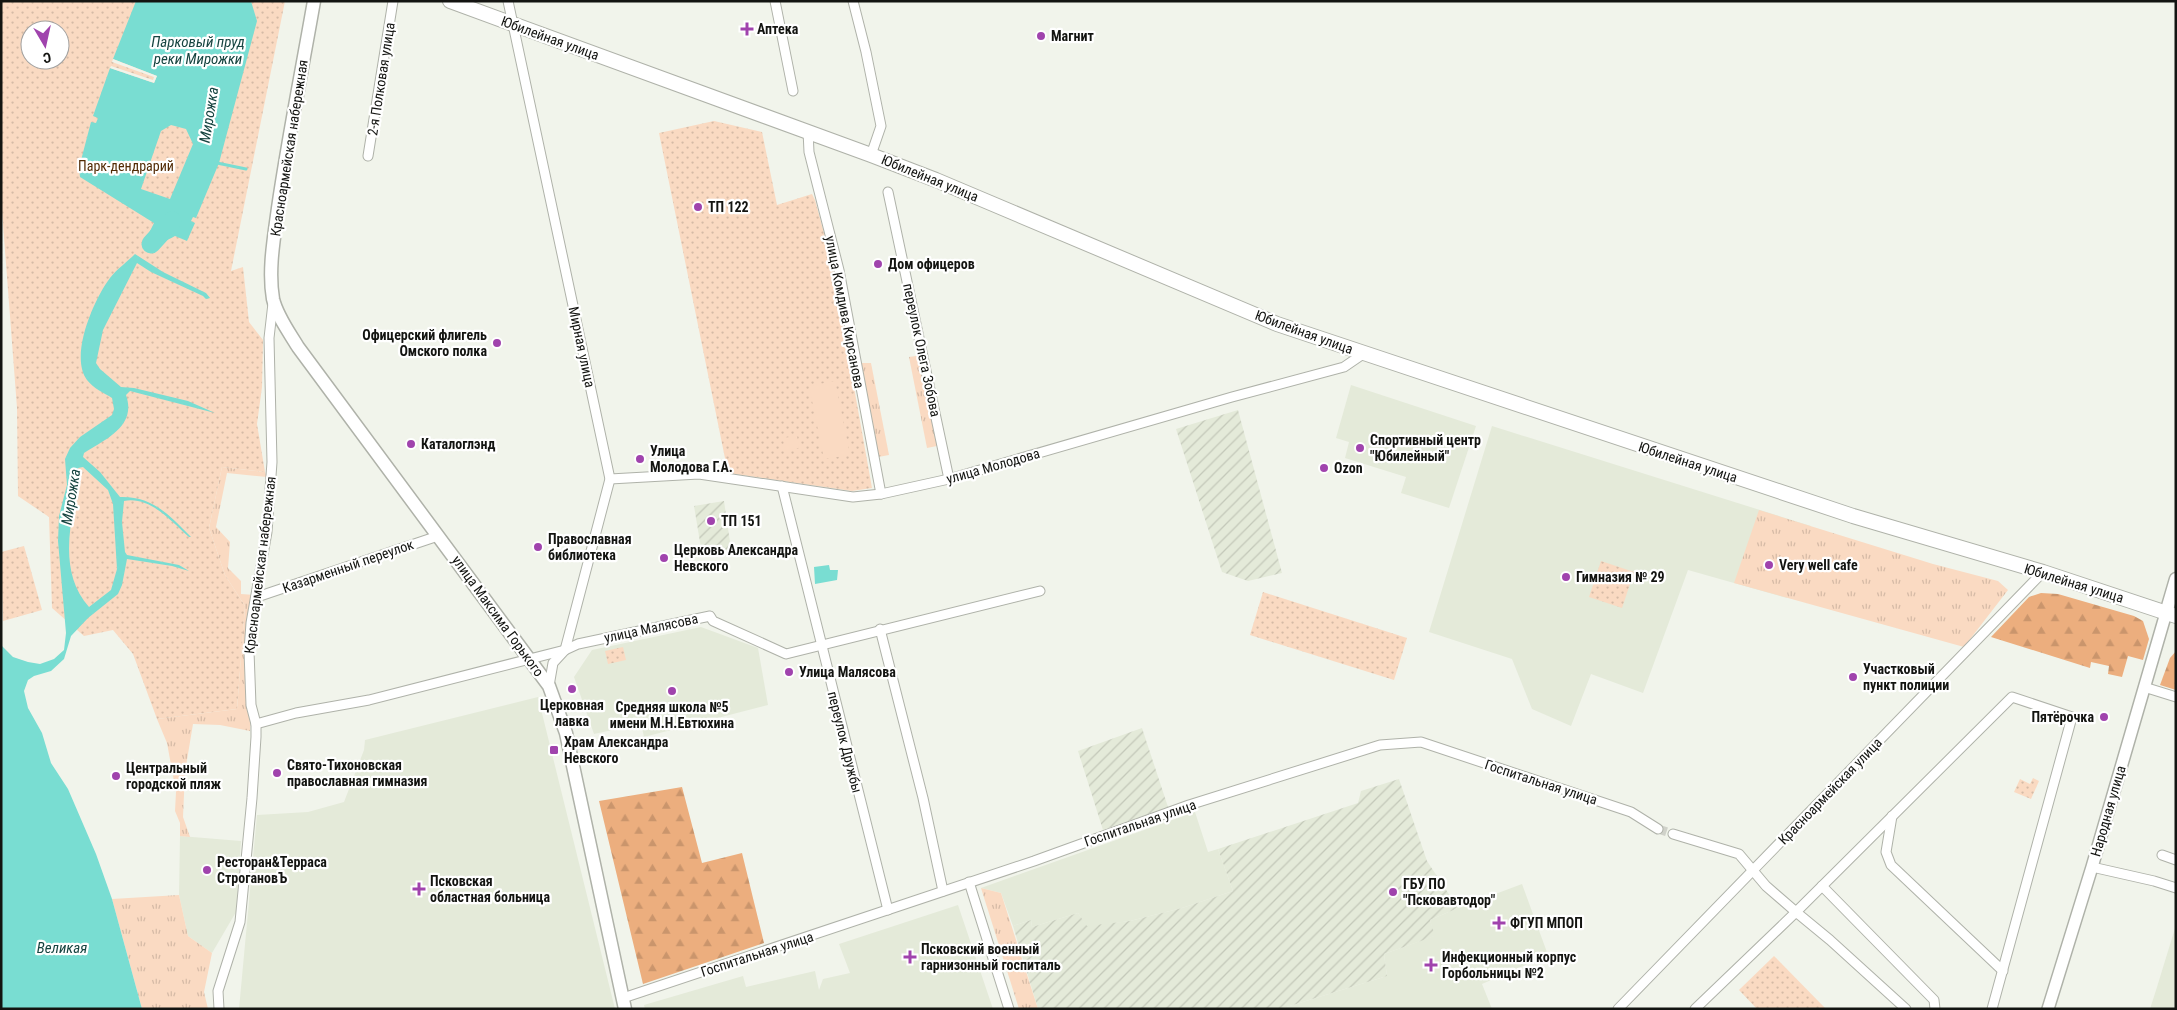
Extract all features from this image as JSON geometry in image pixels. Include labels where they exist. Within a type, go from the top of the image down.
[{"type":"main road","name":"Красноармейская набережная","points":[[274,301],[271,274],[273,250],[286,154],[314,1]]},
{"type":"main road","name":"Юбилейная улица","points":[[450,1],[871,154],[1269,321],[1363,354],[1853,516],[2043,572],[2171,614]]},
{"type":"main road","name":"улица Максима Горького","points":[[274,301],[284,326],[298,346],[549,686],[566,733],[624,1004]]},
{"type":"main road","points":[[2171,614],[2176,579]]},
{"type":"street","name":"2-я Полковая улица","points":[[368,156],[393,1]]},
{"type":"street","name":"Мирная улица","points":[[508,1],[610,479],[565,650],[553,663],[549,686]]},
{"type":"street","points":[[775,1],[794,90]]},
{"type":"street","points":[[853,1],[866,52],[881,126],[871,154]]},
{"type":"street","name":"улица Комдива Кирсанова","points":[[808,131],[809,152],[839,270],[880,494]]},
{"type":"street","name":"переулок Олега Зобова","points":[[888,192],[950,479]]},
{"type":"street","name":"Красноармейская набережная","points":[[219,1009],[218,991],[240,922],[252,798],[256,724],[251,705],[249,659],[251,623],[267,532],[272,462],[269,338],[274,301]]},
{"type":"street","name":"улица Молодова","points":[[610,479],[699,474],[853,497],[880,494],[950,479],[1232,397],[1344,367],[1363,354]]},
{"type":"street","name":"переулок Дружбы","points":[[782,486],[888,910]]},
{"type":"street","name":"Казарменный переулок","points":[[257,597],[438,536]]},
{"type":"street","name":"Красноармейская улица","points":[[1618,1009],[2043,572]]},
{"type":"street","name":"улица Малясова","points":[[256,724],[296,713],[369,700],[565,650],[578,644],[710,616],[713,621],[786,654],[880,629],[1040,591]]},
{"type":"street","name":"Народная улица","points":[[2048,1009],[2092,867],[2144,687],[2171,614]]},
{"type":"street","points":[[880,629],[923,798],[943,891]]},
{"type":"street","points":[[2144,687],[2176,697]]},
{"type":"street","points":[[1695,1009],[1796,912],[2012,697],[2072,717],[2004,972],[1992,1009]]},
{"type":"street","name":"Госпитальная улица","points":[[624,1004],[1190,805],[1380,745],[1421,742],[1631,812],[1658,829]]},
{"type":"street","points":[[1892,816],[1886,852],[1891,865],[2004,972]]},
{"type":"street","points":[[1673,834],[1738,854],[1766,886],[1830,940],[1906,1009]]},
{"type":"street","points":[[2162,855],[2176,860]]},
{"type":"street","points":[[2092,867],[2176,888]]},
{"type":"street","points":[[969,882],[1010,1009]]},
{"type":"street","points":[[1822,886],[1934,1000],[1935,1009]]},
{"type":"shaded area","points":[[1351,385],[1476,426],[1449,508],[1401,493],[1406,477],[1345,458],[1349,442],[1336,438]]},
{"type":"shaded area","points":[[1238,410],[1282,573],[1248,581],[1222,572],[1176,429]]},
{"type":"shaded area","name":"Гимназия № 29","points":[[1492,426],[1811,526],[1787,598],[1688,570],[1643,693],[1591,674],[1571,726],[1532,709],[1512,659],[1429,632]]},
{"type":"shaded area","points":[[724,501],[731,549],[702,554],[694,506]]},
{"type":"shaded area","name":"Средняя школа №5 имени М.Н.Евтюхина","points":[[701,627],[758,648],[768,705],[644,737],[642,728],[633,730],[631,726],[594,734],[574,677],[592,650]]},
{"type":"shaded area","name":"Псковская областная больница","points":[[538,697],[615,1009],[239,1009],[257,815],[308,812],[344,802],[364,750],[365,740]]},
{"type":"shaded area","points":[[1142,728],[1168,807],[1103,830],[1078,751]]},
{"type":"shaded area","points":[[1399,779],[1427,861],[1458,908],[1430,920],[1435,936],[1384,954],[1387,976],[1280,1009],[1038,1009],[1013,926],[1031,920],[1032,927],[1078,913],[1087,926],[1130,921],[1182,908],[1233,891],[1218,849],[1358,803],[1361,791]]},
{"type":"shaded area","points":[[1195,812],[1208,852],[1218,849],[1233,891],[1182,908],[1130,921],[1087,927],[1078,913],[1032,927],[1031,920],[1013,926],[1001,893],[981,888]]},
{"type":"shaded area","points":[[180,836],[241,841],[236,912],[212,953],[188,936],[179,895]]},
{"type":"shaded area","name":"Инфекционный корпус Горбольницы №2","points":[[1522,884],[1548,955],[1482,984],[1492,1009],[1280,1009],[1387,976],[1384,954],[1434,936],[1430,920]]},
{"type":"shaded area","name":"Псковский военный гарнизонный госпиталь","points":[[958,905],[993,1009],[645,1009],[644,1005],[743,976],[746,987],[815,971],[819,990],[823,979],[850,973],[839,944]]},
{"type":"shaded area","points":[[2176,925],[2176,1009],[2150,1009],[2157,987]]},
{"type":"green space","name":"Парк-дендрарий","points":[[1,1],[285,1],[231,271],[243,267],[249,322],[263,340],[262,387],[257,424],[265,472],[222,467],[209,528],[225,575],[245,606],[237,709],[157,719],[133,654],[113,630],[84,636],[52,608],[49,517],[18,496],[17,408],[1,198]]},
{"type":"green space","points":[[714,121],[762,132],[777,205],[812,194],[815,200],[831,259],[872,488],[852,491],[728,473],[659,133]]},
{"type":"green space","points":[[923,355],[942,445],[927,448],[909,357]]},
{"type":"green space","points":[[856,363],[871,363],[889,455],[873,458]]},
{"type":"green space","points":[[835,381],[850,455],[824,459],[809,386]]},
{"type":"green space","points":[[797,436],[799,448],[785,451],[783,438]]},
{"type":"green space","points":[[222,467],[265,472],[267,477],[227,473],[216,527],[230,542],[228,568],[241,581],[241,594],[255,595],[250,731],[220,725],[193,724],[185,772],[183,817],[190,837],[180,836],[180,823],[175,811],[176,792],[167,743],[157,719],[237,709],[245,606],[225,575],[209,528]]},
{"type":"green space","points":[[1759,510],[1933,564],[1998,581],[2008,590],[1964,647],[1734,583]]},
{"type":"green space","points":[[24,546],[42,610],[3,621],[1,552]]},
{"type":"green space","points":[[1601,561],[1634,572],[1622,608],[1589,597]]},
{"type":"green space","points":[[1263,592],[1407,638],[1394,680],[1250,635]]},
{"type":"green space","points":[[2041,593],[2058,594],[2134,616],[2143,621],[2149,639],[2143,660],[2128,656],[2122,677],[2108,674],[2109,666],[2091,662],[2090,668],[1991,637],[2029,597]]},
{"type":"green space","points":[[623,647],[626,660],[608,664],[605,651]]},
{"type":"green space","points":[[2176,651],[2176,690],[2160,685],[2170,658]]},
{"type":"green space","points":[[2033,778],[2039,781],[2031,799],[2014,792],[2020,779],[2030,784]]},
{"type":"green space","points":[[682,787],[702,863],[742,853],[764,943],[643,984],[599,801]]},
{"type":"green space","points":[[981,888],[1001,893],[1038,1009],[1019,1009]]},
{"type":"green space","points":[[179,895],[188,936],[212,953],[204,992],[208,1009],[142,1009],[112,899]]},
{"type":"green space","points":[[1774,956],[1826,1009],[1757,1009],[1739,990]]},
{"type":"water","name":"Парковый пруд реки Мирожки","points":[[136,1],[251,1],[257,21],[219,163],[196,218],[193,217],[191,221],[195,223],[187,241],[175,236],[165,241],[158,240],[148,235],[154,223],[80,177],[79,168],[91,122],[96,123],[98,118],[93,116],[110,68],[154,83],[157,76],[113,59]],"holes":[[[171,125],[186,129],[193,144],[170,199],[141,189],[161,131]]]},
{"type":"water","name":"Великая","points":[[135,254],[163,272],[206,293],[210,298],[206,299],[151,272],[137,263],[103,330],[96,363],[100,369],[121,387],[134,388],[188,401],[215,413],[130,391],[126,395],[128,406],[127,415],[123,423],[110,437],[84,453],[83,457],[100,472],[120,497],[142,500],[160,508],[191,537],[160,511],[151,506],[134,500],[124,501],[122,522],[125,552],[127,555],[179,565],[189,571],[172,566],[127,559],[122,585],[118,594],[88,618],[71,636],[64,659],[51,671],[34,676],[28,680],[24,691],[28,708],[42,733],[51,763],[68,789],[96,854],[112,899],[142,1009],[1,1009],[1,645],[13,657],[40,664],[54,659],[64,650],[66,633],[58,541],[59,516],[67,485],[65,459],[70,448],[80,437],[112,415],[114,409],[112,398],[89,383],[82,370],[82,343],[91,313],[104,287],[113,275]],"holes":[[[83,467],[108,490],[113,504],[117,569],[111,590],[89,607],[81,596],[71,572],[69,546],[74,506],[78,492],[78,468]]]},
{"type":"water","points":[[829,565],[830,570],[838,570],[837,580],[815,584],[814,567]]},
{"type":"pier","points":[[113,59],[157,76],[154,83],[110,68],[111,66],[153,80],[154,77],[112,62]]},
{"type":"waterway","points":[[217,163],[246,169]]},
{"type":"waterway","name":"Мирожка","points":[[151,244],[172,221]]},
{"type":"tunnel","points":[[1658,829],[1673,834]]},
{"type":"place","name":"Аптека","points":[[747,29]]},
{"type":"place","name":"Магнит","points":[[1041,36]]},
{"type":"place","name":"ТП 122","points":[[698,207]]},
{"type":"place","name":"Дом офицеров","points":[[878,264]]},
{"type":"place","name":"Офицерский флигель Омского полка","points":[[497,343]]},
{"type":"place","name":"Каталоглэнд","points":[[411,444]]},
{"type":"place","name":"Спортивный центр \"Юбилейный\"","points":[[1360,448]]},
{"type":"place","name":"Улица Молодова Г.А.","points":[[640,459]]},
{"type":"place","name":"Ozon","points":[[1324,468]]},
{"type":"place","name":"ТП 151","points":[[711,521]]},
{"type":"place","name":"Православная библиотека","points":[[538,547]]},
{"type":"place","name":"Церковь Александра Невского","points":[[664,558]]},
{"type":"place","name":"Very well cafe","points":[[1769,565]]},
{"type":"place","name":"Гимназия № 29","points":[[1566,577]]},
{"type":"place","name":"Улица Малясова","points":[[789,672]]},
{"type":"place","name":"Участковый пункт полиции","points":[[1853,677]]},
{"type":"place","name":"Церковная лавка","points":[[572,689]]},
{"type":"place","name":"Средняя школа №5 имени М.Н.Евтюхина","points":[[672,691]]},
{"type":"place","name":"Пятёрочка","points":[[2104,717]]},
{"type":"place","name":"Храм Александра Невского","points":[[554,750]]},
{"type":"place","name":"Свято-Тихоновская православная гимназия","points":[[277,773]]},
{"type":"place","name":"Центральный городской пляж","points":[[116,776]]},
{"type":"place","name":"Ресторан&Терраса СтрогановЪ","points":[[207,870]]},
{"type":"place","name":"Псковская областная больница","points":[[419,889]]},
{"type":"place","name":"ГБУ ПО \"Псковавтодор\"","points":[[1393,892]]},
{"type":"place","name":"ФГУП МПОП","points":[[1499,923]]},
{"type":"place","name":"Псковский военный гарнизонный госпиталь","points":[[910,957]]},
{"type":"place","name":"Инфекционный корпус Горбольницы №2","points":[[1431,965]]}]
